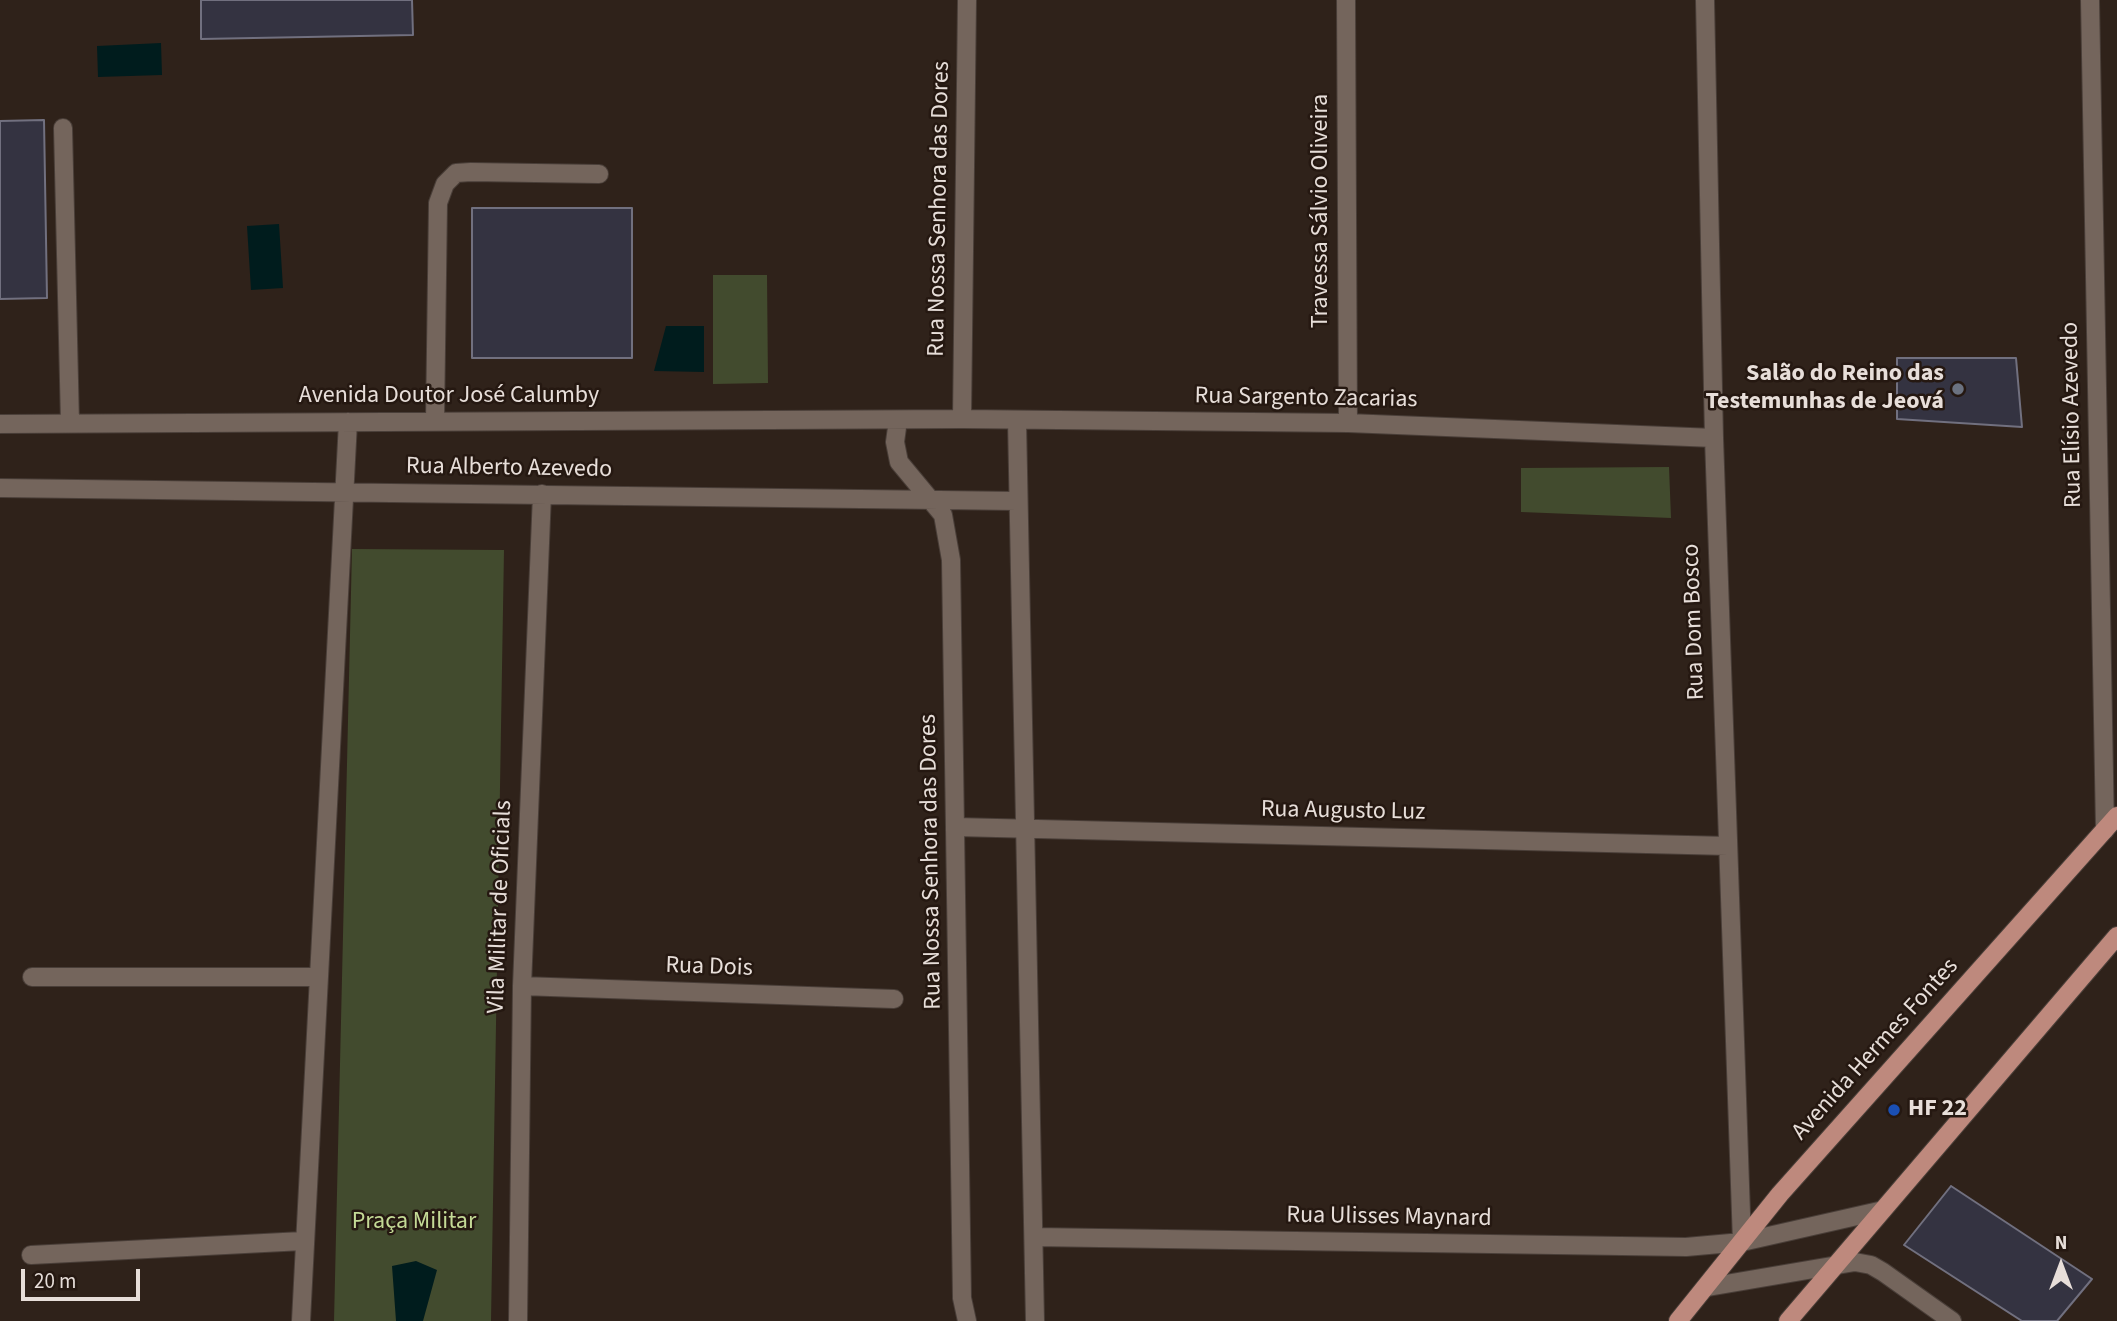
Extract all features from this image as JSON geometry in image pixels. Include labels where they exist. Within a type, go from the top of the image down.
[{"type":"main road","name":"Avenida Hermes Fontes","points":[[1678,1321],[1789,1184],[2117,816]]},
{"type":"main road","points":[[1788,1321],[1879,1211],[2117,936]]},
{"type":"street","name":"Rua Nossa Senhora das Dores","points":[[961,419],[967,0]]},
{"type":"street","name":"Travessa Sálvio Oliveira","points":[[1346,0],[1348,423]]},
{"type":"street","name":"Rua Dom Bosco","points":[[1705,0],[1714,438],[1742,1242]]},
{"type":"street","name":"Rua Elísio Azevedo","points":[[2090,0],[2105,830]]},
{"type":"street","points":[[63,128],[70,424]]},
{"type":"street","points":[[435,421],[438,202],[445,184],[456,173],[471,172],[599,174]]},
{"type":"street","name":"Rua Nossa Senhora das Dores","points":[[898,420],[895,442],[899,462],[943,514],[950,560],[962,1298],[967,1321]]},
{"type":"street","name":"Rua Sargento Zacarias","points":[[898,420],[1348,423],[1714,438]]},
{"type":"street","name":"Avenida Doutor José Calumby","points":[[0,424],[898,420]]},
{"type":"street","points":[[1017,421],[1035,1321]]},
{"type":"street","points":[[300,1321],[348,422]]},
{"type":"street","name":"Rua Alberto Azevedo","points":[[0,488],[1017,501]]},
{"type":"street","name":"Vila Militar de Oficials","points":[[518,1321],[522,986],[542,494]]},
{"type":"street","name":"Rua Augusto Luz","points":[[956,827],[1728,846]]},
{"type":"street","points":[[32,977],[317,977]]},
{"type":"street","name":"Rua Dois","points":[[522,986],[894,999]]},
{"type":"street","name":"Rua Ulisses Maynard","points":[[1035,1237],[1646,1247],[1742,1242],[1879,1211]]},
{"type":"street","points":[[31,1255],[303,1241]]},
{"type":"street","points":[[1708,1287],[1837,1264],[1871,1265],[1952,1321]]},
{"type":"green space","points":[[713,275],[767,275],[768,383],[713,384]]},
{"type":"green space","points":[[1669,467],[1671,518],[1521,512],[1521,468]]},
{"type":"green space","name":"Praça Militar","points":[[352,549],[504,550],[491,1321],[334,1321]]},
{"type":"water","points":[[161,43],[162,75],[98,77],[97,46]]},
{"type":"water","points":[[279,224],[283,288],[251,290],[247,226]]},
{"type":"water","points":[[666,326],[704,326],[704,372],[654,371]]},
{"type":"water","points":[[416,1261],[437,1270],[423,1321],[396,1321],[392,1266]]},
{"type":"building","points":[[201,0],[412,0],[413,35],[201,39]]},
{"type":"building","points":[[44,120],[47,298],[0,299],[0,121]]},
{"type":"building","points":[[472,208],[632,208],[632,358],[472,358]]},
{"type":"building","name":"Salão do Reino das Testemunhas de Jeová","points":[[1897,358],[2016,358],[2022,427],[1897,419]]},
{"type":"building","points":[[1951,1186],[2092,1279],[2057,1321],[2022,1321],[1904,1245]]},
{"type":"place","name":"Salão do Reino das Testemunhas de Jeová","points":[[1958,389]]},
{"type":"place","name":"HF 22","points":[[1894,1110]]}]
